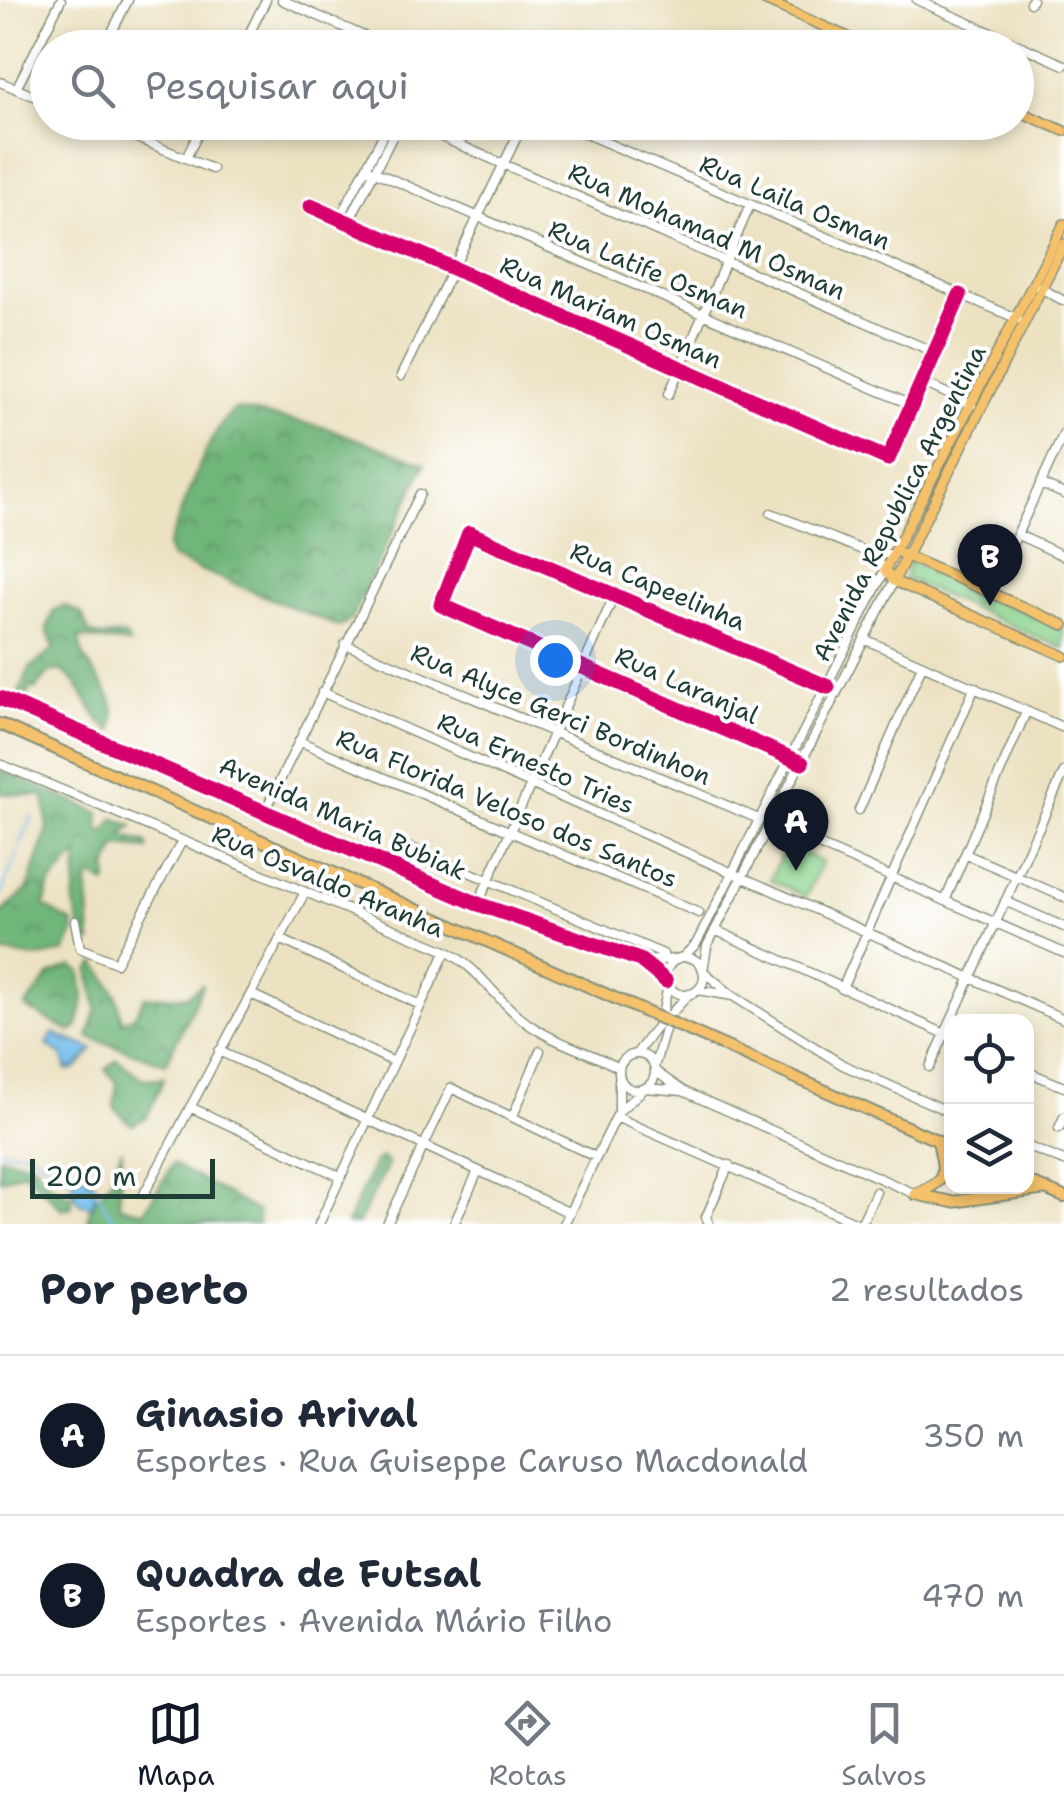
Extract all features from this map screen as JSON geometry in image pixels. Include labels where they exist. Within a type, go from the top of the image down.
[{"type":"highway","points":[[0,724],[944,1145]]},
{"type":"highway","points":[[915,1194],[934,1187],[942,1178],[944,1165],[938,1142]]},
{"type":"highway","points":[[1034,1184],[1064,1198]]},
{"type":"highway","points":[[915,1194],[952,1202],[1046,1189]]},
{"type":"main road","points":[[764,0],[832,30]]},
{"type":"main road","points":[[1034,118],[1064,131]]},
{"type":"main road","name":"Avenida Republica Argentina","points":[[894,581],[1020,320],[1061,245],[1064,224]]},
{"type":"main road","name":"Avenida Republica Argentina","points":[[885,570],[1020,320]]},
{"type":"main road","points":[[894,554],[906,555],[1064,625]]},
{"type":"main road","points":[[885,570],[894,581],[1064,656]]},
{"type":"street","points":[[46,30],[61,0]]},
{"type":"street","points":[[113,30],[128,0]]},
{"type":"street","points":[[251,30],[266,0]]},
{"type":"street","points":[[282,0],[350,30]]},
{"type":"street","points":[[916,0],[985,30]]},
{"type":"street","points":[[1034,51],[1064,64]]},
{"type":"street","points":[[16,89],[30,61]]},
{"type":"street","points":[[0,82],[30,95]]},
{"type":"street","points":[[141,140],[212,169]]},
{"type":"street","points":[[186,158],[195,140]]},
{"type":"street","points":[[343,221],[382,140]]},
{"type":"street","points":[[370,170],[391,140]]},
{"type":"street","name":"Rua Mohamad M Osman","points":[[447,140],[936,353]]},
{"type":"street","points":[[401,376],[515,140]]},
{"type":"street","name":"Rua Laila Osman","points":[[600,140],[1020,320]]},
{"type":"street","name":"Rua Latife Osman","points":[[370,170],[914,406]]},
{"type":"street","points":[[668,394],[750,205]]},
{"type":"street","name":"Rua Mariam Osman","points":[[312,206],[884,458],[891,457],[914,406]]},
{"type":"street","points":[[1038,285],[1064,301]]},
{"type":"street","points":[[914,406],[960,295]]},
{"type":"street","points":[[924,383],[972,405]]},
{"type":"street","points":[[990,593],[1064,433]]},
{"type":"street","points":[[1041,484],[1064,494]]},
{"type":"street","points":[[265,810],[420,494]]},
{"type":"street","points":[[771,513],[872,554],[894,554]]},
{"type":"street","name":"Rua Capeelinha","points":[[441,605],[469,533],[828,687]]},
{"type":"street","points":[[1018,535],[1064,556]]},
{"type":"street","points":[[872,554],[885,570]]},
{"type":"street","name":"Avenida Republica Argentina","points":[[680,957],[696,944],[885,570]]},
{"type":"street","name":"Avenida Republica Argentina","points":[[703,970],[704,954],[715,930],[894,581]]},
{"type":"street","points":[[478,904],[615,594]]},
{"type":"street","name":"Rua Laranjal","points":[[441,605],[802,764]]},
{"type":"street","points":[[864,639],[1064,728]]},
{"type":"street","name":"Rua Alyce Gerci Bordinhon","points":[[345,644],[761,820]]},
{"type":"street","points":[[859,810],[922,666]]},
{"type":"street","points":[[842,989],[974,688]]},
{"type":"street","name":"Rua Ernesto Tries","points":[[322,692],[869,930],[1064,1020]]},
{"type":"street","name":"Avenida Maria Bubiak","points":[[0,698],[478,904],[640,960],[667,982]]},
{"type":"street","points":[[945,901],[1026,712]]},
{"type":"street","name":"Rua Florida Veloso dos Santos","points":[[299,741],[699,913]]},
{"type":"street","name":"Rua Osvaldo Aranha","points":[[0,764],[446,951],[472,965],[510,1010],[532,1027],[619,1072]]},
{"type":"street","points":[[956,1014],[1064,772]]},
{"type":"street","points":[[771,824],[1061,952],[1064,938]]},
{"type":"street","points":[[75,921],[80,948],[116,963],[182,841]]},
{"type":"street","points":[[412,848],[663,954]]},
{"type":"street","points":[[965,854],[1064,898]]},
{"type":"street","points":[[144,1194],[304,894]]},
{"type":"street","points":[[1006,902],[1064,927]]},
{"type":"street","points":[[715,930],[944,1033]]},
{"type":"street","points":[[280,939],[420,1005]]},
{"type":"street","points":[[319,1224],[446,951]]},
{"type":"street","points":[[617,1114],[619,1072],[626,1058],[637,1054],[660,1021],[667,968],[680,957],[696,960],[732,996],[843,1065],[944,1109]]},
{"type":"street","name":"Avenida Maria Bubiak","points":[[640,960],[680,957]]},
{"type":"street","points":[[564,1224],[617,1114],[645,1088],[655,1069],[661,1032],[672,1010],[693,992],[703,970]]},
{"type":"street","points":[[667,982],[677,993],[732,996]]},
{"type":"street","points":[[250,994],[394,1062]]},
{"type":"street","points":[[930,1067],[944,1042]]},
{"type":"street","points":[[513,1116],[540,1050]]},
{"type":"street","points":[[219,1051],[570,1213]]},
{"type":"street","points":[[637,1054],[648,1057],[655,1069],[683,1092],[915,1194]]},
{"type":"street","points":[[619,1072],[630,1088],[683,1092]]},
{"type":"street","points":[[1034,1075],[1064,1088]]},
{"type":"street","points":[[387,1224],[451,1088],[596,1157]]},
{"type":"street","points":[[190,1107],[341,1178]]},
{"type":"street","points":[[617,1114],[860,1224],[876,1192]]},
{"type":"street","points":[[1059,1128],[1064,1117]]},
{"type":"street","points":[[1034,1149],[1064,1161]]},
{"type":"street","points":[[708,1220],[729,1165]]},
{"type":"street","points":[[454,1224],[478,1171]]},
{"type":"green space","points":[[236,409],[327,428],[425,464],[351,620],[340,627],[171,558],[167,547],[197,472],[216,433]]},
{"type":"green space","points":[[910,561],[1064,630],[1064,649],[904,578]]},
{"type":"green space","points":[[64,606],[82,614],[89,633],[101,637],[125,635],[129,644],[79,638],[86,661],[112,704],[112,731],[96,717],[75,682],[60,670],[50,672],[35,690],[30,685],[28,695],[18,694],[30,668],[54,649],[47,629],[54,610]]},
{"type":"green space","points":[[0,770],[100,813],[99,828],[104,834],[114,818],[133,826],[122,836],[147,843],[148,849],[117,846],[105,884],[93,876],[88,881],[91,942],[85,942],[74,904],[78,854],[50,885],[44,906],[73,923],[74,933],[65,952],[34,958],[0,952],[0,914],[28,889],[48,828],[44,796],[0,793]]},
{"type":"green space","points":[[786,845],[822,862],[806,897],[770,880]]},
{"type":"green space","points":[[96,962],[116,994],[122,1022],[135,1015],[145,997],[187,996],[203,984],[166,1064],[88,1037],[97,1008],[89,971]]},
{"type":"green space","points":[[72,966],[81,972],[84,999],[78,1027],[71,1032],[25,1007],[51,974]]},
{"type":"green space","points":[[117,1059],[143,1079],[164,1078],[147,1117],[132,1125],[114,1108],[117,1082],[106,1070]]},
{"type":"green space","points":[[122,1149],[119,1206],[144,1212],[173,1164],[258,1212],[258,1224],[88,1224],[90,1206],[111,1180]]},
{"type":"green space","points":[[0,1157],[32,1163],[52,1186],[71,1196],[72,1207],[62,1209],[24,1171],[0,1180]]},
{"type":"green space","points":[[382,1157],[388,1165],[357,1224],[347,1224],[374,1163]]},
{"type":"water","points":[[53,1033],[93,1049],[75,1070],[67,1070],[62,1055],[47,1045]]},
{"type":"water","points":[[80,1171],[96,1184],[93,1206],[81,1204],[73,1192]]},
{"type":"waterway","points":[[0,896],[32,816]]},
{"type":"waterway","points":[[0,1151],[25,1151],[73,1178]]},
{"type":"waterway","points":[[94,1187],[116,1224]]},
{"type":"cycle path","points":[[311,206],[888,459],[960,295]]},
{"type":"cycle path","points":[[802,763],[441,605],[469,533],[828,687]]},
{"type":"cycle path","points":[[0,698],[478,904],[640,960],[666,981]]},
{"type":"place","name":"Quadra de Futsal","points":[[990,606]]},
{"type":"place","name":"Ginasio Arival","points":[[796,871]]}]
